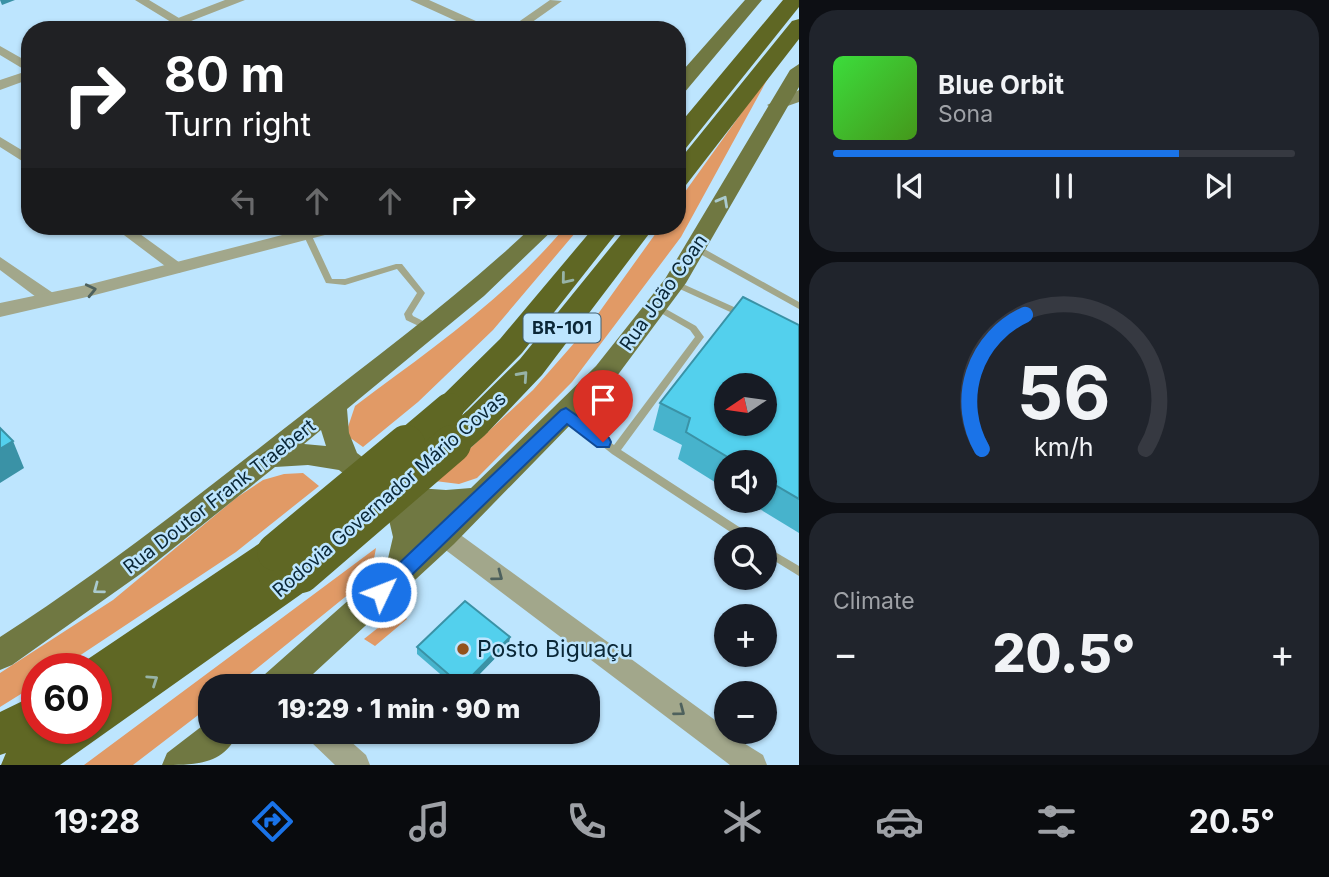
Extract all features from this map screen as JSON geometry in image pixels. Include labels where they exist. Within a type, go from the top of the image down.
[{"type":"highway","points":[[686,132],[794,7]]},
{"type":"highway","points":[[686,167],[794,7]]},
{"type":"highway","name":"Rodovia Governador Mário Covas","points":[[462,416],[511,345],[602,235]]},
{"type":"highway","name":"Rodovia Governador Mário Covas","points":[[112,705],[289,563],[462,416],[531,367],[635,235]]},
{"type":"highway","name":"Rodovia Governador Mário Covas","points":[[112,667],[289,563]]},
{"type":"highway","points":[[0,735],[21,723]]},
{"type":"highway","points":[[22,765],[55,744]]},
{"type":"main road","points":[[686,78],[754,0]]},
{"type":"main road","name":"Rua João Coan","points":[[289,674],[443,535],[605,373],[674,283],[776,105],[799,70]]},
{"type":"main road","points":[[776,105],[799,95]]},
{"type":"main road","name":"Rua Doutor Frank Traebert","points":[[0,655],[40,623],[91,595],[432,329],[534,235]]},
{"type":"main road","points":[[333,406],[335,433],[346,460]]},
{"type":"main road","points":[[268,457],[309,454],[346,460],[443,535]]},
{"type":"main road","points":[[396,498],[446,502],[480,499]]},
{"type":"main road","points":[[395,579],[409,546],[409,529],[396,498]]},
{"type":"main road","points":[[180,765],[206,744]]},
{"type":"street","points":[[141,0],[178,21],[238,0]]},
{"type":"street","points":[[417,0],[467,21]]},
{"type":"street","points":[[526,21],[556,1]]},
{"type":"street","points":[[0,50],[21,65]]},
{"type":"street","points":[[0,85],[21,76]]},
{"type":"street","points":[[0,141],[21,156]]},
{"type":"street","points":[[132,235],[179,268]]},
{"type":"street","points":[[0,310],[179,268],[303,235]]},
{"type":"street","points":[[0,262],[50,299]]},
{"type":"street","points":[[443,535],[753,765]]},
{"type":"street","points":[[333,744],[356,765]]},
{"type":"lane","points":[[307,235],[329,281],[345,282],[399,267],[421,293],[408,314],[409,318],[432,329]]},
{"type":"lane","points":[[696,248],[799,306]]},
{"type":"lane","points":[[674,283],[749,317]]},
{"type":"lane","points":[[615,452],[700,337],[693,328],[657,307]]},
{"type":"lane","points":[[566,414],[615,452],[731,527]]},
{"type":"lane","points":[[777,558],[799,572]]},
{"type":"shaded area","points":[[773,69],[686,228],[686,190]]},
{"type":"shaded area","points":[[558,235],[573,235],[493,330],[418,402],[363,447],[349,437],[348,427],[355,406],[493,300]]},
{"type":"shaded area","points":[[655,235],[682,235],[572,382],[477,478],[459,484],[435,481],[533,390],[590,325]]},
{"type":"shaded area","points":[[303,473],[319,486],[236,552],[84,653],[31,653],[113,600],[236,498],[263,480],[284,474]]},
{"type":"shaded area","points":[[376,548],[371,575],[250,674],[206,674]]},
{"type":"shaded area","points":[[399,611],[407,619],[375,646],[364,639]]},
{"type":"shaded area","points":[[21,659],[21,694],[0,707],[0,673]]},
{"type":"shaded area","points":[[198,680],[198,715],[133,765],[84,765]]},
{"type":"building","points":[[743,297],[799,325],[799,499],[777,486],[777,450],[716,450],[686,432],[690,418],[660,403]]},
{"type":"building","points":[[0,428],[13,441],[0,449]]},
{"type":"building","name":"Posto Biguaçu","points":[[465,601],[510,637],[474,674],[448,674],[417,647]]},
{"type":"place","name":"Posto Biguaçu","points":[[463,649]]},
{"type":"route","points":[[381,592],[566,414],[603,442]]}]
